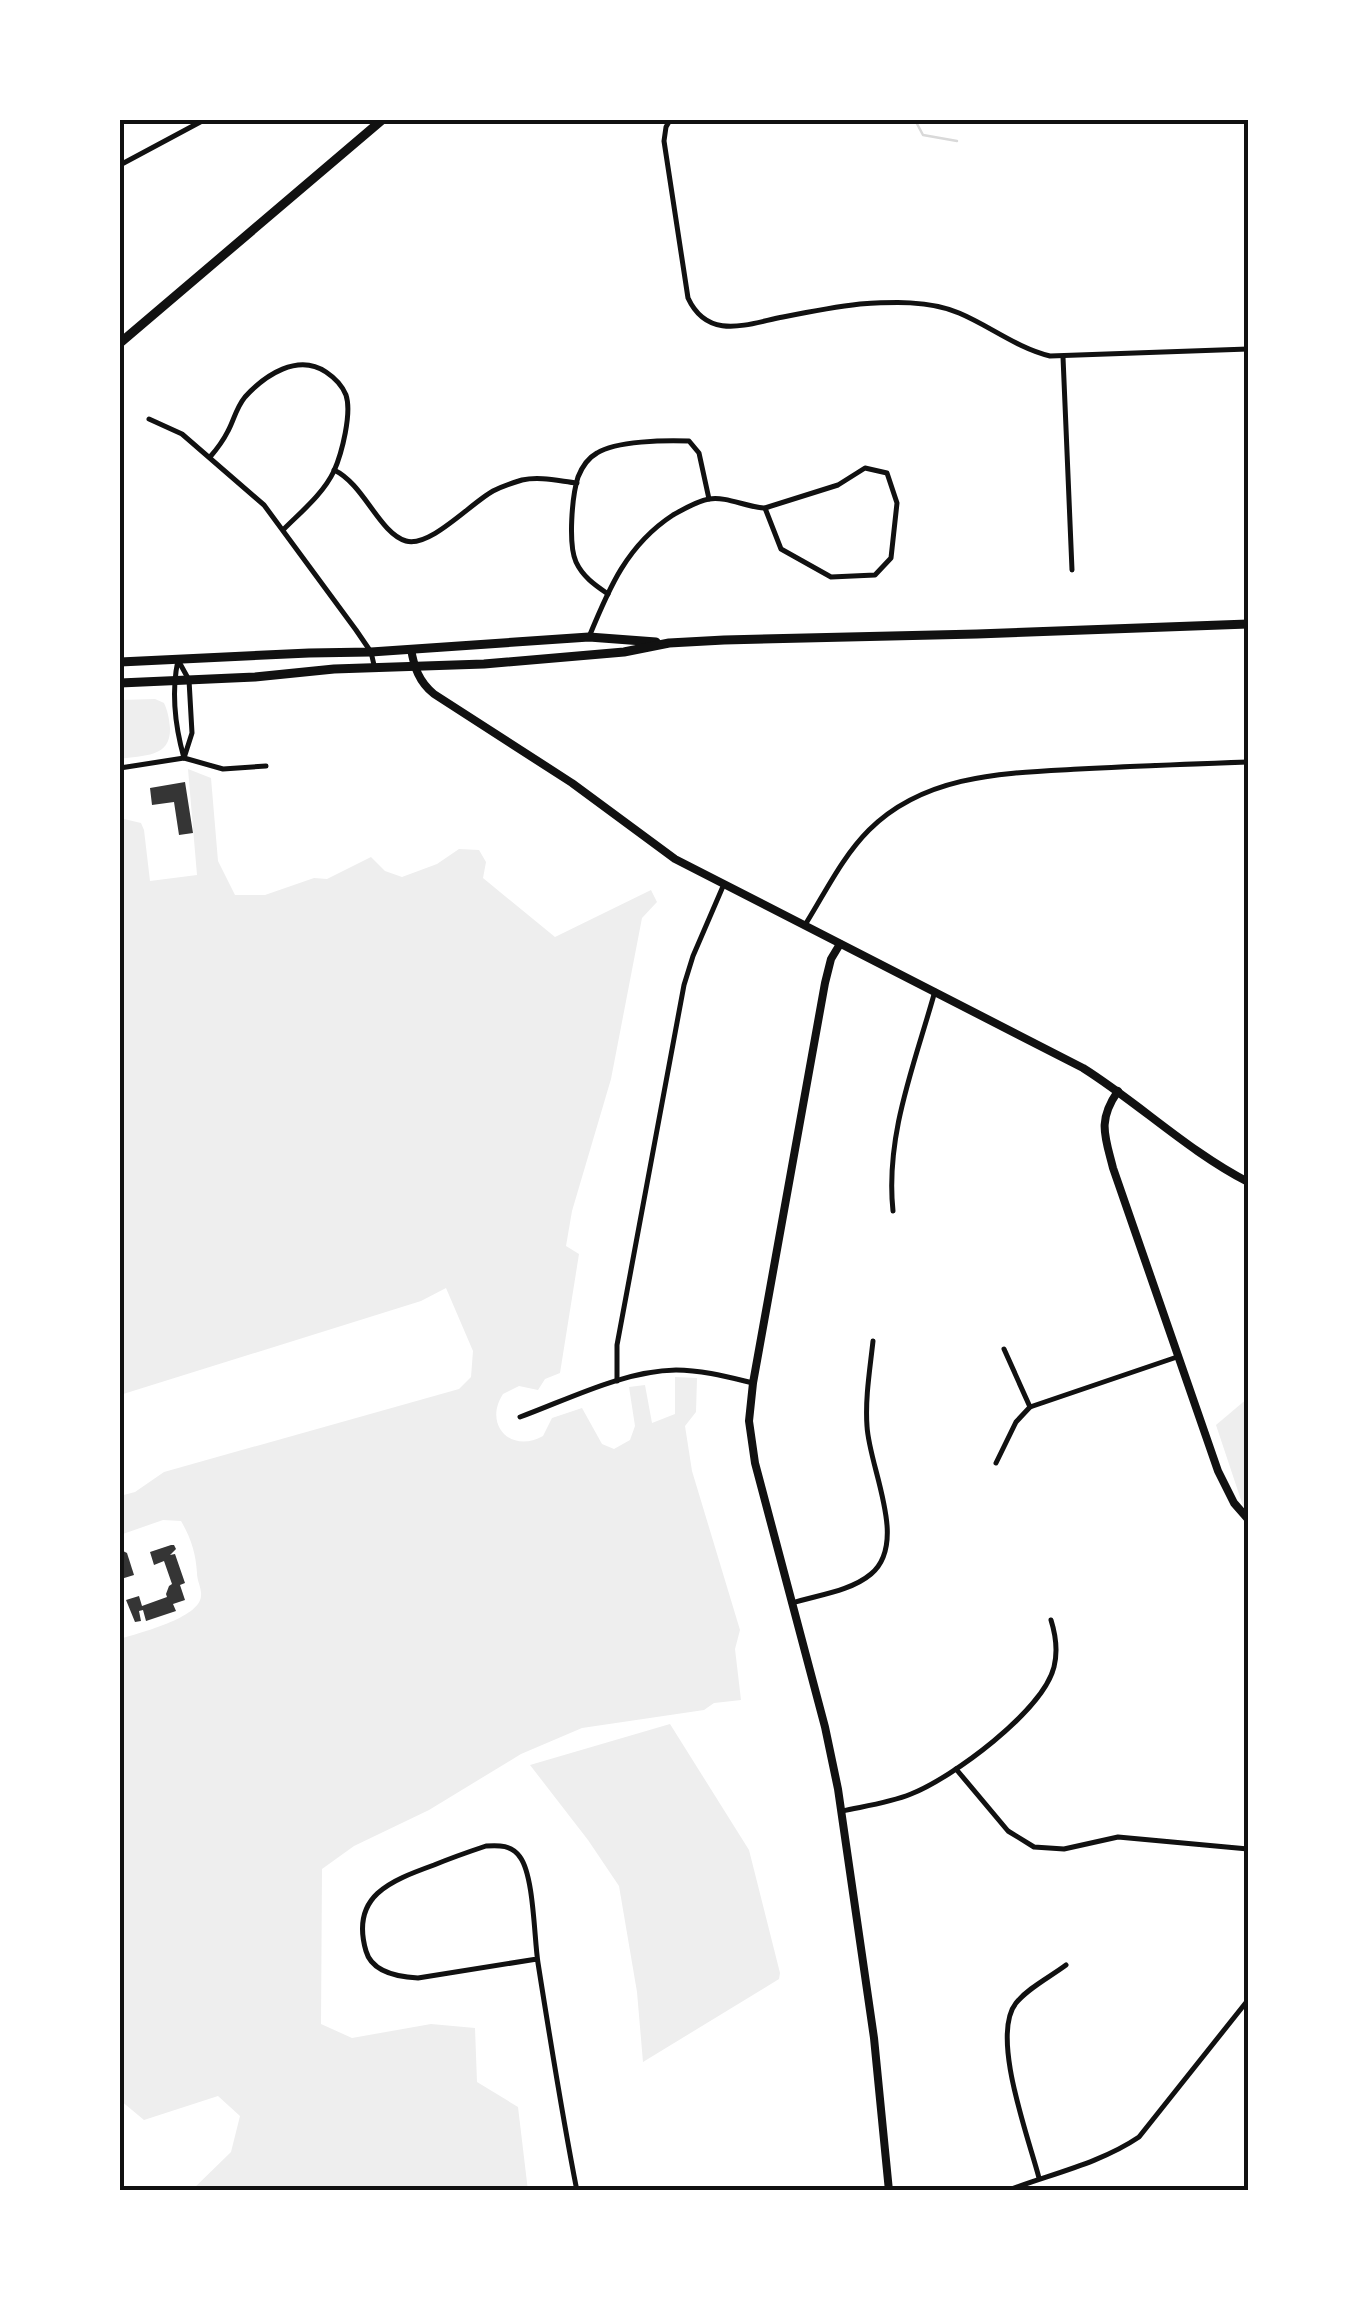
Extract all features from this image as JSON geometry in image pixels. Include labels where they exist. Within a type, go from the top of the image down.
[{"type":"main road","points":[[120,343],[382,120]]},
{"type":"main road","points":[[120,662],[411,650],[589,637],[669,643],[1248,624]]},
{"type":"main road","points":[[120,683],[624,652],[669,643]]},
{"type":"street","points":[[120,166],[204,120]]},
{"type":"street","points":[[670,120],[664,142],[688,298],[692,308],[714,323],[738,327],[836,307],[911,303],[952,310],[1050,356],[1248,349]]},
{"type":"street","points":[[1063,356],[1072,570]]},
{"type":"street","points":[[210,457],[244,398],[288,366],[311,365],[341,384],[346,397],[346,424],[334,470],[319,494],[284,529]]},
{"type":"street","points":[[149,419],[182,434],[264,505],[370,652],[375,668]]},
{"type":"street","points":[[608,594],[580,570],[572,551],[577,482],[592,455],[605,449],[675,440],[688,442],[699,453],[709,499]]},
{"type":"street","points":[[589,637],[616,576],[639,542],[677,513],[709,499],[765,508],[838,485],[865,468],[887,472],[897,503],[891,558],[874,574],[831,577],[782,549],[765,508]]},
{"type":"street","points":[[334,470],[350,480],[401,539],[418,542],[512,483],[537,478],[577,482]]},
{"type":"street","points":[[411,650],[414,667],[424,686],[434,694],[572,783],[675,859],[1083,1068],[1200,1153],[1248,1182]]},
{"type":"street","points":[[178,660],[189,680],[192,733],[184,758]]},
{"type":"street","points":[[178,660],[174,681],[184,758]]},
{"type":"street","points":[[120,768],[184,758],[222,769],[266,766]]},
{"type":"street","points":[[805,925],[870,829],[897,808],[934,789],[987,775],[1248,762]]},
{"type":"street","points":[[617,1381],[616,1352],[684,985],[724,884]]},
{"type":"street","points":[[840,944],[824,983],[753,1382],[751,1447],[828,1737],[842,1811],[874,2038],[889,2191]]},
{"type":"street","points":[[893,1210],[890,1184],[896,1131],[936,991]]},
{"type":"street","points":[[1118,1091],[1105,1113],[1106,1140],[1114,1168],[1218,1471],[1248,1519]]},
{"type":"street","points":[[792,1603],[858,1582],[872,1573],[886,1555],[886,1515],[866,1422],[873,1341]]},
{"type":"street","points":[[1004,1348],[1030,1407]]},
{"type":"street","points":[[996,1463],[1016,1422],[1030,1407],[1178,1357]]},
{"type":"street","points":[[520,1416],[617,1381],[657,1372],[708,1373],[753,1382]]},
{"type":"street","points":[[842,1811],[915,1793],[956,1769],[1005,1730],[1040,1694],[1054,1668],[1056,1647],[1051,1620]]},
{"type":"street","points":[[956,1769],[1008,1831],[1034,1847],[1064,1849],[1118,1837],[1248,1849]]},
{"type":"street","points":[[538,1958],[418,1978],[401,1977],[376,1967],[367,1958],[362,1916],[369,1903],[389,1884],[467,1852],[499,1844],[519,1854],[525,1866],[564,2130],[577,2191]]},
{"type":"street","points":[[1039,2178],[1009,2066],[1008,2020],[1016,2004],[1066,1966]]},
{"type":"street","points":[[1006,2191],[1090,2161],[1139,2138],[1248,2000]]},
{"type":"shaded area","points":[[155,699],[164,703],[168,715],[166,745],[154,753],[120,759],[120,700]]},
{"type":"shaded area","points":[[188,769],[211,778],[218,861],[235,895],[265,895],[314,878],[327,879],[371,857],[385,871],[402,877],[437,864],[459,849],[479,850],[486,862],[483,878],[555,937],[651,890],[657,902],[642,918],[611,1079],[572,1211],[566,1246],[579,1254],[560,1373],[545,1379],[538,1390],[519,1386],[503,1394],[496,1416],[498,1426],[511,1439],[531,1441],[543,1436],[552,1418],[582,1408],[602,1444],[614,1449],[630,1440],[635,1426],[629,1387],[645,1385],[652,1423],[675,1414],[675,1377],[697,1378],[696,1412],[685,1426],[692,1471],[740,1630],[735,1649],[741,1700],[714,1703],[704,1710],[582,1728],[521,1754],[429,1810],[354,1846],[322,1869],[321,2024],[352,2038],[431,2024],[475,2028],[477,2082],[518,2107],[528,2191],[191,2191],[231,2152],[240,2116],[218,2096],[144,2120],[120,2100],[120,1639],[180,1618],[198,1604],[201,1593],[192,1546],[181,1521],[163,1520],[120,1535],[120,1496],[135,1492],[164,1472],[459,1389],[471,1377],[473,1351],[446,1288],[421,1301],[120,1395],[120,812],[124,819],[141,823],[150,881],[197,875]]},
{"type":"shaded area","points":[[1248,1398],[1248,1509],[1243,1506],[1216,1425]]},
{"type":"shaded area","points":[[670,1724],[749,1850],[780,1973],[779,1979],[643,2062],[637,1992],[619,1886],[530,1765]]},
{"type":"building","points":[[185,782],[193,833],[179,835],[174,802],[152,805],[150,788]]},
{"type":"building","points":[[171,1545],[176,1549],[170,1555],[175,1554],[185,1583],[180,1585],[185,1600],[173,1604],[176,1611],[146,1621],[143,1610],[139,1611],[141,1621],[135,1622],[126,1600],[139,1596],[142,1606],[167,1597],[172,1584],[164,1561],[154,1565],[150,1552]]},
{"type":"building","points":[[123,1551],[134,1575],[121,1579],[120,1554]]},
{"type":"waterway","points":[[915,120],[923,135],[957,141]]}]
